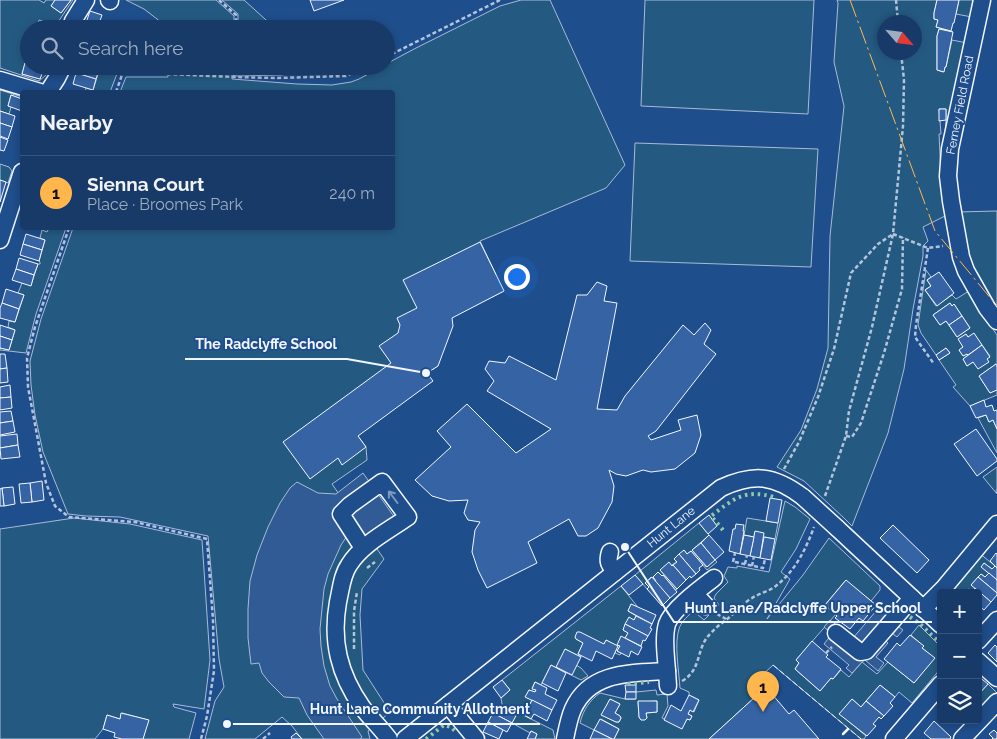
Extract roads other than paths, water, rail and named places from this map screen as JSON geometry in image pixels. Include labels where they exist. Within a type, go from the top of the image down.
[{"type":"street","points":[[74,20],[86,0]]},
{"type":"street","name":"Ferney Field Road","points":[[982,0],[950,149],[948,176],[961,257],[966,271],[987,308],[997,321]]},
{"type":"street","points":[[49,90],[59,75]]},
{"type":"street","points":[[0,80],[33,90]]},
{"type":"street","points":[[0,240],[20,178]]},
{"type":"street","name":"Hunt Lane","points":[[405,739],[721,488],[750,478],[783,483],[803,497],[937,621]]},
{"type":"street","points":[[368,544],[342,514],[350,505],[382,482],[408,517],[368,544],[349,565],[343,579],[338,604],[336,645],[346,680],[362,707],[389,739]]},
{"type":"street","points":[[836,633],[860,652],[866,650],[918,603],[943,589],[997,524]]},
{"type":"street","points":[[610,552],[608,563],[615,572]]},
{"type":"street","points":[[565,739],[573,709],[588,689],[598,682],[621,674],[668,680],[667,625],[680,607],[700,600],[714,578]]},
{"type":"street","points":[[982,637],[997,620]]},
{"type":"street","points":[[982,665],[997,678]]},
{"type":"street","points":[[894,739],[937,689]]},
{"type":"street","points":[[962,739],[997,702]]},
{"type":"street","points":[[448,705],[476,739]]},
{"type":"place","name":"The Radclyffe School","points":[[426,373]]},
{"type":"place","name":"Hunt Lane/Radclyffe Upper School","points":[[625,547]]},
{"type":"place","name":"Sienna Court","points":[[763,712]]},
{"type":"place","name":"Hunt Lane Community Allotment","points":[[227,724]]}]
